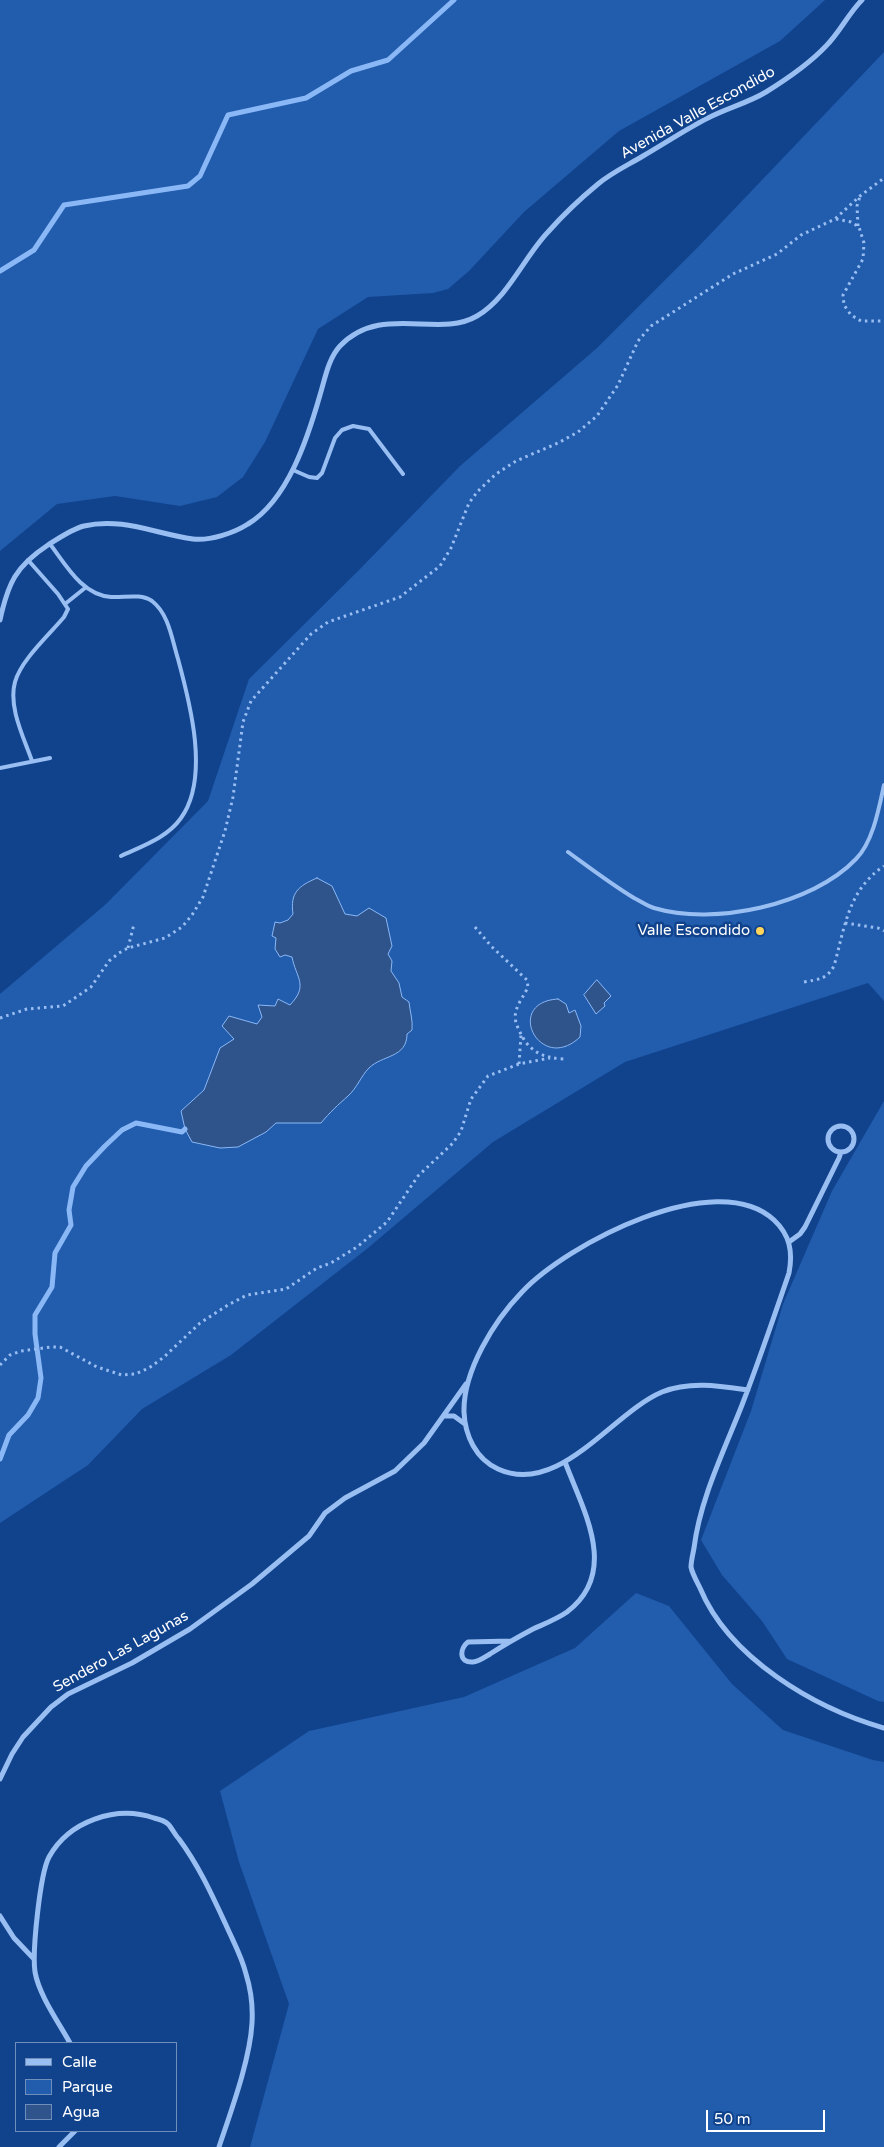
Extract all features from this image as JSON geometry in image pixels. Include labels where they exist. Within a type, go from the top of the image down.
[{"type":"street","name":"Avenida Valle Escondido","points":[[0,620],[4,600],[17,571],[28,560],[50,544],[81,527],[103,523],[129,525],[196,539],[218,536],[248,524],[280,494],[310,426],[326,373],[339,347],[360,330],[396,322],[445,324],[468,321],[478,316],[493,304],[547,233],[600,182],[708,118],[765,93],[801,68],[828,45],[862,0]]},
{"type":"street","points":[[839,1126],[849,1129],[854,1138],[851,1148],[841,1152],[835,1151],[828,1142],[830,1132],[839,1126]]},
{"type":"street","points":[[789,1242],[800,1234],[805,1227],[840,1158],[841,1152]]},
{"type":"street","points":[[748,1390],[696,1385],[664,1392],[643,1404],[565,1462],[553,1469],[535,1474],[516,1474],[497,1469],[475,1450],[465,1425],[464,1406],[468,1382],[490,1334],[521,1292],[556,1264],[594,1241],[627,1225],[654,1214],[691,1204],[732,1201],[745,1204],[767,1214],[783,1230],[789,1242],[791,1262],[789,1273],[748,1390],[696,1525],[691,1568],[706,1604],[729,1634],[776,1676],[807,1696],[861,1722],[884,1728]]},
{"type":"street","name":"Sendero Las Lagunas","points":[[0,1778],[23,1737],[51,1707],[68,1694],[157,1649],[222,1607],[302,1542],[325,1513],[345,1498],[395,1471],[424,1442],[468,1382]]},
{"type":"street","points":[[444,1416],[454,1416],[465,1425]]},
{"type":"street","points":[[511,1641],[468,1642],[460,1652],[463,1658],[472,1662],[566,1612],[581,1598],[591,1580],[595,1560],[594,1542],[565,1462]]},
{"type":"street","points":[[69,2042],[46,2001],[35,1975],[34,1959],[40,1895],[48,1858],[62,1839],[84,1824],[111,1814],[140,1814],[167,1823],[193,1858],[212,1893],[242,1960],[250,1990],[252,2015],[250,2043],[219,2147]]},
{"type":"street","points":[[0,1916],[14,1938],[34,1959]]},
{"type":"street","points":[[59,2147],[74,2132]]},
{"type":"lane","points":[[292,470],[317,478],[322,473],[335,438],[342,430],[353,426],[369,429],[403,474]]},
{"type":"lane","points":[[50,544],[85,588],[92,592],[109,597],[136,596],[151,601],[167,622],[186,689],[195,736],[194,777],[191,798],[181,818],[163,836],[120,856]]},
{"type":"lane","points":[[28,560],[68,610],[22,666],[15,682],[15,707],[32,761]]},
{"type":"lane","points":[[65,604],[85,588]]},
{"type":"lane","points":[[0,768],[50,758]]},
{"type":"lane","points":[[568,852],[618,888],[652,908],[691,915],[735,914],[785,901],[829,881],[857,858],[873,829],[884,785]]},
{"type":"path","points":[[0,1018],[28,1009],[64,1006],[91,986],[110,961],[128,948],[165,938],[182,927],[203,897],[227,822],[233,797],[243,722],[251,701],[311,634],[328,622],[400,597],[440,566],[451,548],[469,503],[478,491],[496,474],[516,461],[572,436],[597,416],[618,385],[638,341],[651,326],[733,274],[777,254],[801,235],[835,218],[884,178]]},
{"type":"path","points":[[860,196],[857,206],[859,227],[864,243],[864,259],[843,295],[844,305],[851,316],[861,321],[884,322]]},
{"type":"path","points":[[835,218],[851,222],[859,227]]},
{"type":"path","points":[[804,982],[826,977],[830,974],[851,905],[860,887],[884,866]]},
{"type":"path","points":[[845,923],[878,928],[884,931]]},
{"type":"path","points":[[128,948],[134,924]]},
{"type":"path","points":[[475,927],[491,946],[527,980],[528,987],[516,1010],[515,1021],[529,1047],[539,1055],[550,1058]]},
{"type":"path","points":[[519,1064],[521,1034]]},
{"type":"path","points":[[0,1365],[10,1355],[21,1351],[51,1346],[60,1347],[110,1372],[122,1375],[135,1374],[149,1368],[200,1323],[228,1305],[247,1295],[286,1289],[317,1268],[331,1263],[356,1247],[386,1222],[418,1176],[453,1143],[461,1131],[471,1099],[488,1076],[519,1064],[550,1058],[564,1058]]},
{"type":"green space","points":[[0,0],[825,0],[780,41],[619,131],[524,212],[469,271],[448,289],[433,293],[368,297],[318,329],[265,442],[243,477],[217,497],[180,506],[115,496],[57,504],[0,551]]},
{"type":"green space","points":[[884,52],[884,1001],[868,983],[625,1062],[493,1142],[368,1248],[231,1355],[142,1409],[88,1465],[0,1523],[0,994],[106,904],[208,801],[249,679],[460,466],[597,348],[700,245]]},
{"type":"green space","points":[[884,1101],[884,1702],[878,1701],[787,1659],[762,1621],[722,1575],[701,1540],[751,1411],[783,1304],[832,1191]]},
{"type":"green space","points":[[636,1593],[669,1606],[732,1684],[783,1730],[884,1762],[884,2147],[250,2147],[289,2004],[239,1862],[220,1791],[309,1731],[464,1697],[575,1648]]},
{"type":"water","points":[[317,878],[332,886],[345,914],[357,916],[369,908],[386,918],[392,946],[388,954],[392,961],[391,971],[399,983],[402,997],[409,1002],[412,1030],[407,1034],[403,1048],[369,1068],[351,1093],[321,1123],[276,1123],[266,1132],[238,1147],[220,1148],[192,1142],[185,1129],[181,1111],[204,1090],[220,1048],[234,1039],[222,1026],[229,1016],[257,1024],[262,1017],[258,1005],[275,1006],[278,999],[290,1005],[299,992],[300,981],[292,957],[285,955],[280,957],[275,949],[276,938],[272,936],[275,922],[280,923],[288,920],[293,914],[294,895],[300,887]]},
{"type":"water","points":[[597,980],[611,996],[604,1003],[605,1006],[596,1014],[584,995]]},
{"type":"water","points":[[558,999],[566,1004],[569,1013],[575,1010],[581,1026],[580,1037],[565,1046],[552,1048],[541,1042],[533,1033],[530,1022],[533,1012],[542,1003]]},
{"type":"waterway","points":[[0,271],[34,250],[64,205],[188,186],[200,176],[228,115],[306,98],[351,71],[388,60],[454,0]]},
{"type":"waterway","points":[[0,1459],[9,1435],[28,1415],[38,1398],[41,1378],[35,1334],[35,1315],[52,1287],[55,1253],[71,1225],[69,1210],[73,1187],[86,1166],[122,1130],[136,1123],[182,1132],[185,1129]]},
{"type":"place","name":"Valle Escondido","points":[[760,931]]}]
